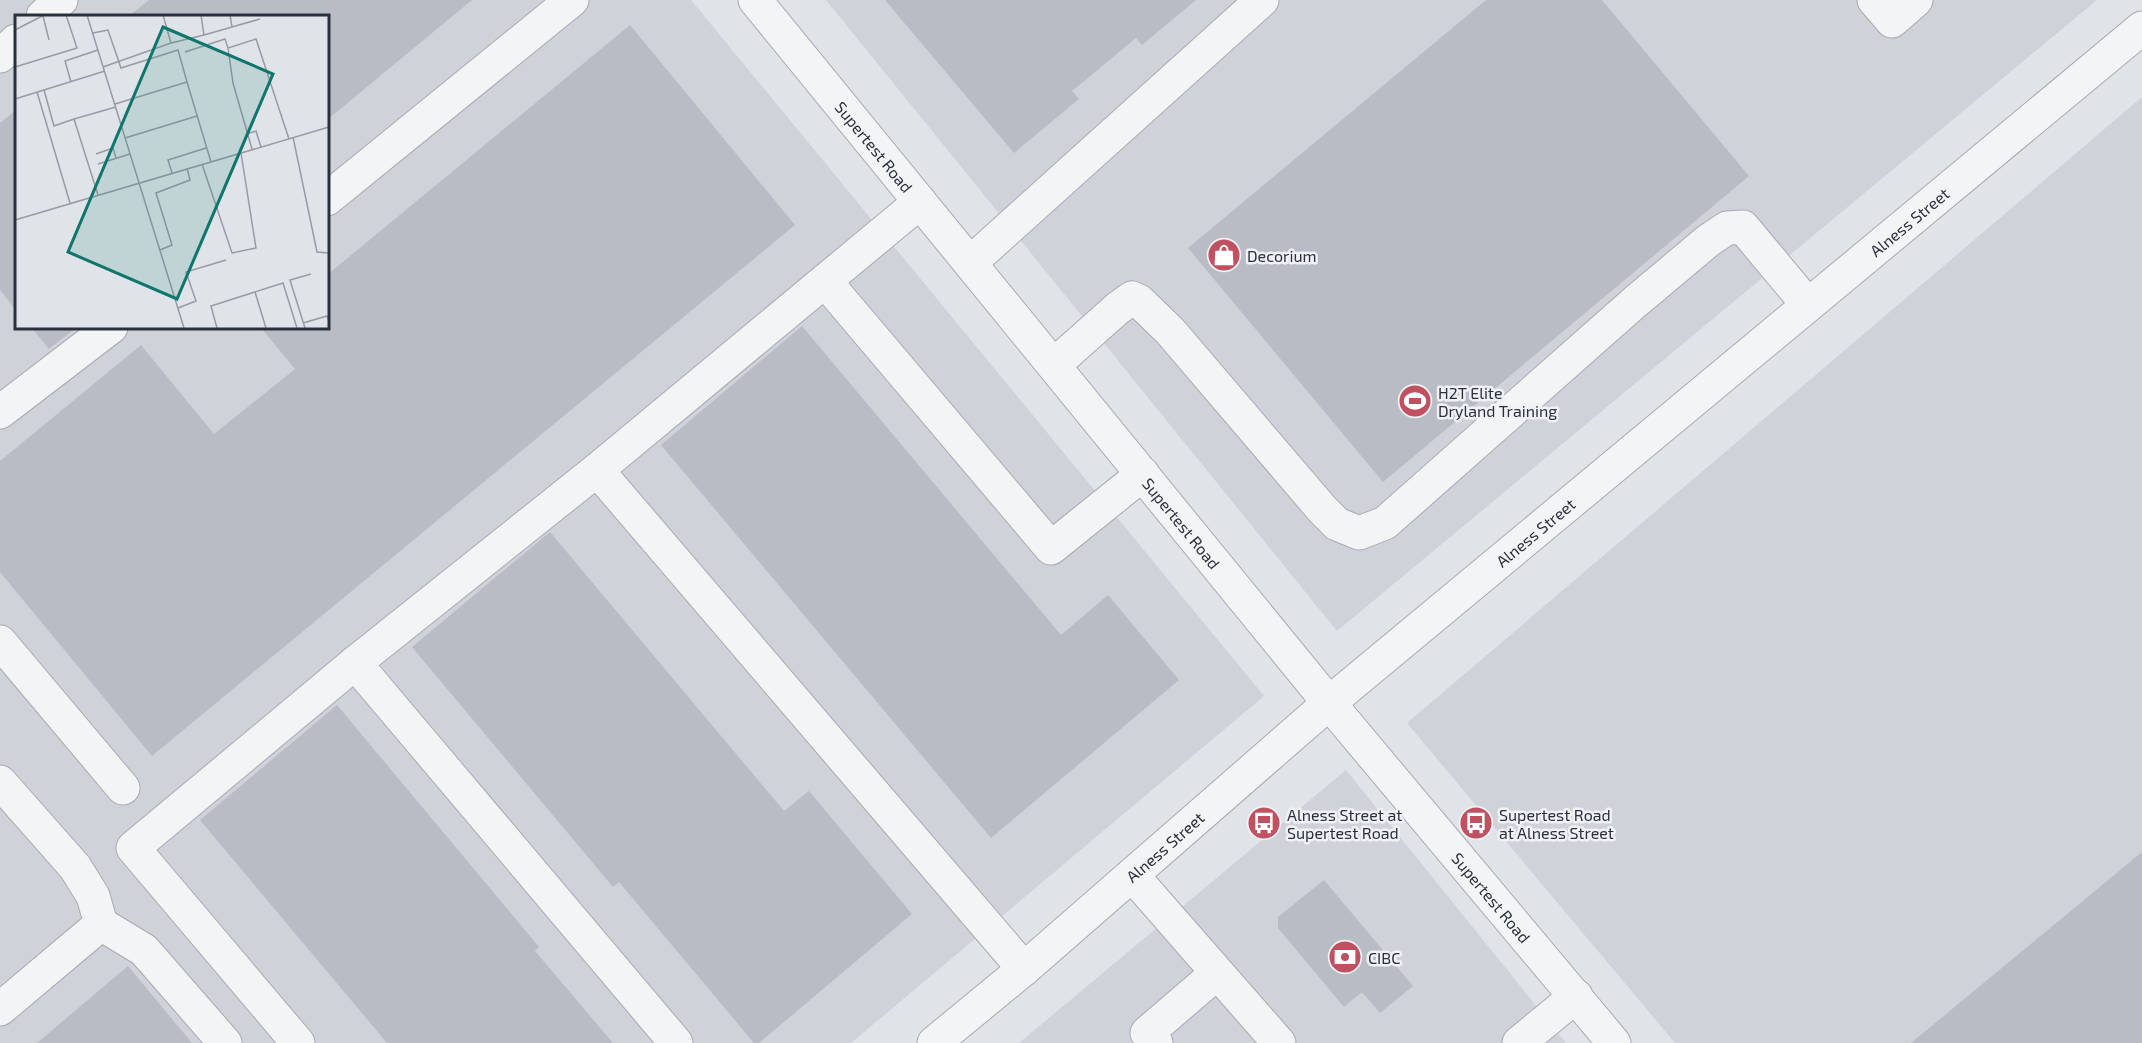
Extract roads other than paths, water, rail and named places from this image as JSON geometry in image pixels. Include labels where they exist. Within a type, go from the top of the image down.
[{"type":"street","points":[[44,15],[61,0]]},
{"type":"street","name":"Supertest Road","points":[[755,0],[1329,703],[1614,1043]]},
{"type":"street","points":[[970,263],[1262,0]]},
{"type":"street","points":[[1874,0],[1892,21],[1916,0]]},
{"type":"street","points":[[328,198],[569,1]]},
{"type":"street","name":"Alness Street","points":[[934,1043],[1024,969],[1329,703],[2142,28]]},
{"type":"street","points":[[0,56],[15,42]]},
{"type":"street","points":[[298,1043],[133,849],[355,663],[597,470],[920,202]]},
{"type":"street","points":[[1054,365],[1118,308],[1132,298],[1139,301],[1170,331],[1322,509],[1337,524],[1359,534],[1385,522],[1635,302],[1709,240],[1727,228],[1743,226],[1808,305]]},
{"type":"street","points":[[825,281],[1051,548],[1143,474]]},
{"type":"street","points":[[0,412],[110,328]]},
{"type":"street","points":[[597,470],[1024,969]]},
{"type":"street","points":[[0,642],[123,788]]},
{"type":"street","points":[[355,663],[676,1043]]},
{"type":"street","points":[[0,782],[75,867],[93,896],[101,924],[144,950],[225,1043]]},
{"type":"street","points":[[1132,875],[1279,1043]]},
{"type":"street","points":[[0,1009],[101,924]]},
{"type":"street","points":[[1156,1043],[1147,1033],[1217,973]]},
{"type":"street","points":[[1519,1043],[1576,996]]},
{"type":"place","name":"Decorium","points":[[1224,255]]},
{"type":"place","name":"H2T Elite Dryland Training","points":[[1415,401]]},
{"type":"place","name":"Alness Street at Supertest Road","points":[[1264,823]]},
{"type":"place","name":"Supertest Road at Alness Street","points":[[1476,823]]},
{"type":"place","name":"CIBC","points":[[1345,957]]}]
